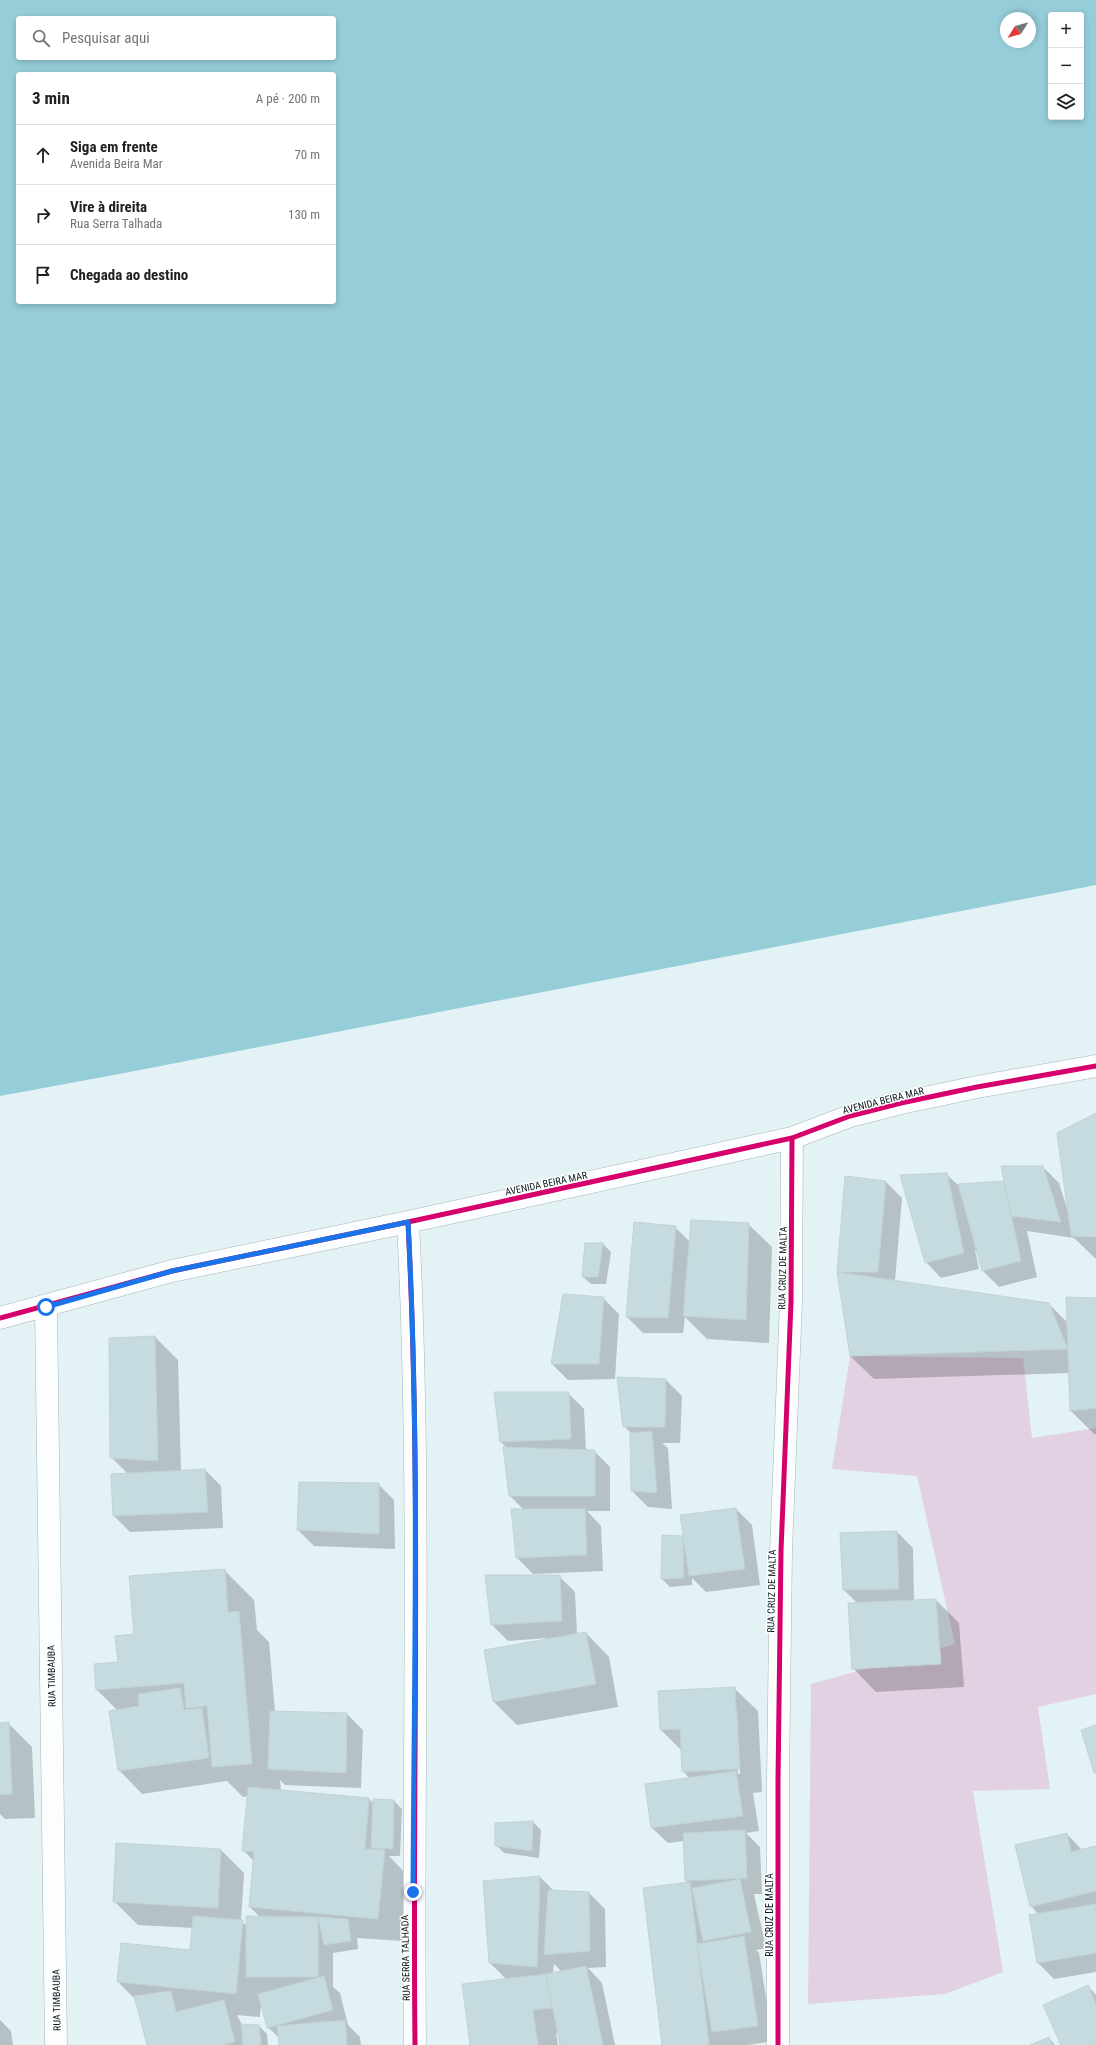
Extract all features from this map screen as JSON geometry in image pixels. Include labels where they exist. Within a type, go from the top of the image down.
[{"type":"street","name":"AVENIDA BEIRA MAR","points":[[0,1318],[46,1307],[172,1271],[408,1222],[792,1138],[850,1116],[901,1103],[977,1087],[1096,1066]]},
{"type":"street","name":"RUA CRUZ DE MALTA","points":[[778,2045],[778,1781],[781,1551],[791,1302],[792,1138]]},
{"type":"street","name":"RUA SERRA TALHADA","points":[[408,1222],[414,1337],[416,1448],[413,1892],[416,2045]]},
{"type":"street","name":"RUA TIMBAUBA","points":[[46,1307],[56,2045]]},
{"type":"shaded area","points":[[850,1356],[1023,1358],[1032,1438],[1096,1428],[1096,1694],[1038,1707],[1050,1789],[973,1791],[1003,1972],[945,1994],[808,2004],[811,1684],[955,1644],[917,1476],[832,1469]]},
{"type":"water","points":[[0,0],[1096,0],[1096,885],[0,1096]]},
{"type":"building","points":[[1096,1113],[1096,1237],[1071,1236],[1057,1133]]},
{"type":"building","points":[[1001,1166],[1043,1166],[1061,1222],[1011,1216]]},
{"type":"building","points":[[947,1173],[964,1253],[925,1263],[900,1175]]},
{"type":"building","points":[[845,1176],[886,1181],[878,1272],[837,1272]]},
{"type":"building","points":[[1004,1181],[1021,1261],[982,1271],[958,1184]]},
{"type":"building","points":[[691,1220],[749,1223],[746,1320],[683,1316]]},
{"type":"building","points":[[634,1222],[676,1226],[668,1318],[626,1317]]},
{"type":"building","points":[[585,1243],[603,1243],[598,1277],[582,1277]]},
{"type":"building","points":[[837,1272],[1049,1303],[1068,1349],[850,1356]]},
{"type":"building","points":[[563,1294],[604,1297],[599,1364],[551,1364]]},
{"type":"building","points":[[1066,1297],[1096,1298],[1096,1408],[1070,1411]]},
{"type":"building","points":[[155,1336],[158,1461],[110,1458],[109,1338]]},
{"type":"building","points":[[617,1377],[666,1379],[665,1427],[623,1427]]},
{"type":"building","points":[[494,1392],[569,1392],[571,1439],[500,1442]]},
{"type":"building","points":[[652,1431],[657,1493],[631,1491],[630,1433]]},
{"type":"building","points":[[503,1447],[595,1450],[595,1496],[509,1496]]},
{"type":"building","points":[[205,1469],[208,1512],[113,1516],[111,1474]]},
{"type":"building","points":[[299,1482],[379,1483],[379,1534],[297,1530]]},
{"type":"building","points":[[736,1508],[745,1569],[689,1576],[680,1515]]},
{"type":"building","points":[[511,1509],[585,1509],[587,1555],[516,1558]]},
{"type":"building","points":[[897,1531],[899,1589],[843,1590],[840,1533]]},
{"type":"building","points":[[662,1535],[683,1536],[684,1578],[661,1579]]},
{"type":"building","points":[[225,1569],[228,1612],[239,1611],[252,1764],[212,1767],[207,1706],[186,1708],[184,1683],[96,1690],[94,1664],[118,1662],[115,1636],[134,1634],[129,1576]]},
{"type":"building","points":[[485,1575],[560,1575],[562,1621],[491,1625]]},
{"type":"building","points":[[936,1599],[941,1664],[852,1669],[848,1603]]},
{"type":"building","points":[[586,1632],[596,1684],[493,1702],[484,1650]]},
{"type":"building","points":[[735,1687],[739,1769],[682,1772],[680,1729],[660,1730],[658,1691]]},
{"type":"building","points":[[180,1688],[184,1710],[202,1708],[209,1758],[118,1771],[109,1711],[139,1706],[138,1694]]},
{"type":"building","points":[[270,1711],[347,1713],[346,1773],[268,1769]]},
{"type":"building","points":[[9,1722],[12,1794],[0,1795],[0,1723]]},
{"type":"building","points":[[1096,1725],[1096,1773],[1094,1773],[1081,1730]]},
{"type":"building","points":[[736,1771],[743,1816],[651,1828],[645,1784]]},
{"type":"building","points":[[248,1787],[369,1798],[365,1849],[385,1850],[378,1919],[249,1907],[254,1852],[242,1851]]},
{"type":"building","points":[[373,1799],[394,1800],[393,1849],[371,1848]]},
{"type":"building","points":[[533,1821],[532,1851],[495,1846],[495,1823]]},
{"type":"building","points":[[745,1830],[747,1878],[685,1881],[683,1833]]},
{"type":"building","points":[[1067,1833],[1071,1852],[1096,1846],[1096,1891],[1030,1907],[1015,1845]]},
{"type":"building","points":[[116,1843],[221,1849],[218,1908],[113,1902]]},
{"type":"building","points":[[540,1876],[537,1967],[489,1963],[483,1881]]},
{"type":"building","points":[[740,1879],[751,1932],[703,1941],[692,1888]]},
{"type":"building","points":[[690,1882],[709,2045],[662,2045],[643,1888]]},
{"type":"building","points":[[548,1890],[589,1892],[590,1951],[544,1955]]},
{"type":"building","points":[[1096,1904],[1096,1953],[1037,1963],[1029,1915]]},
{"type":"building","points":[[193,1916],[243,1920],[236,1994],[117,1982],[121,1943],[190,1950]]},
{"type":"building","points":[[246,1916],[318,1917],[318,1977],[246,1977]]},
{"type":"building","points":[[318,1917],[348,1919],[351,1941],[324,1945]]},
{"type":"building","points":[[744,1936],[758,2026],[712,2032],[697,1944]]},
{"type":"building","points":[[586,1966],[603,2045],[560,2045],[546,1974]]},
{"type":"building","points":[[546,1974],[552,2008],[533,2010],[538,2045],[470,2045],[462,1984]]},
{"type":"building","points":[[324,1976],[333,2010],[267,2028],[258,1994]]},
{"type":"building","points":[[1088,1985],[1096,2004],[1096,2045],[1061,2045],[1043,2005]]},
{"type":"building","points":[[171,1991],[176,2012],[224,2000],[235,2042],[224,2045],[147,2045],[134,1996]]},
{"type":"building","points":[[345,2020],[347,2045],[279,2045],[277,2026]]},
{"type":"building","points":[[241,2024],[259,2025],[261,2045],[243,2045]]},
{"type":"building","points":[[1049,2037],[1052,2045],[1030,2045]]},
{"type":"cycle path","points":[[0,1318],[172,1271],[408,1222],[792,1138],[850,1116],[901,1103],[977,1087],[1096,1066]]},
{"type":"cycle path","points":[[778,2045],[778,1781],[781,1551],[791,1302],[792,1138]]},
{"type":"cycle path","points":[[408,1222],[415,1428],[416,1531],[414,1942],[415,2045]]},
{"type":"route","points":[[46,1307],[172,1271],[408,1222],[414,1337],[417,1577],[413,1892]]}]
